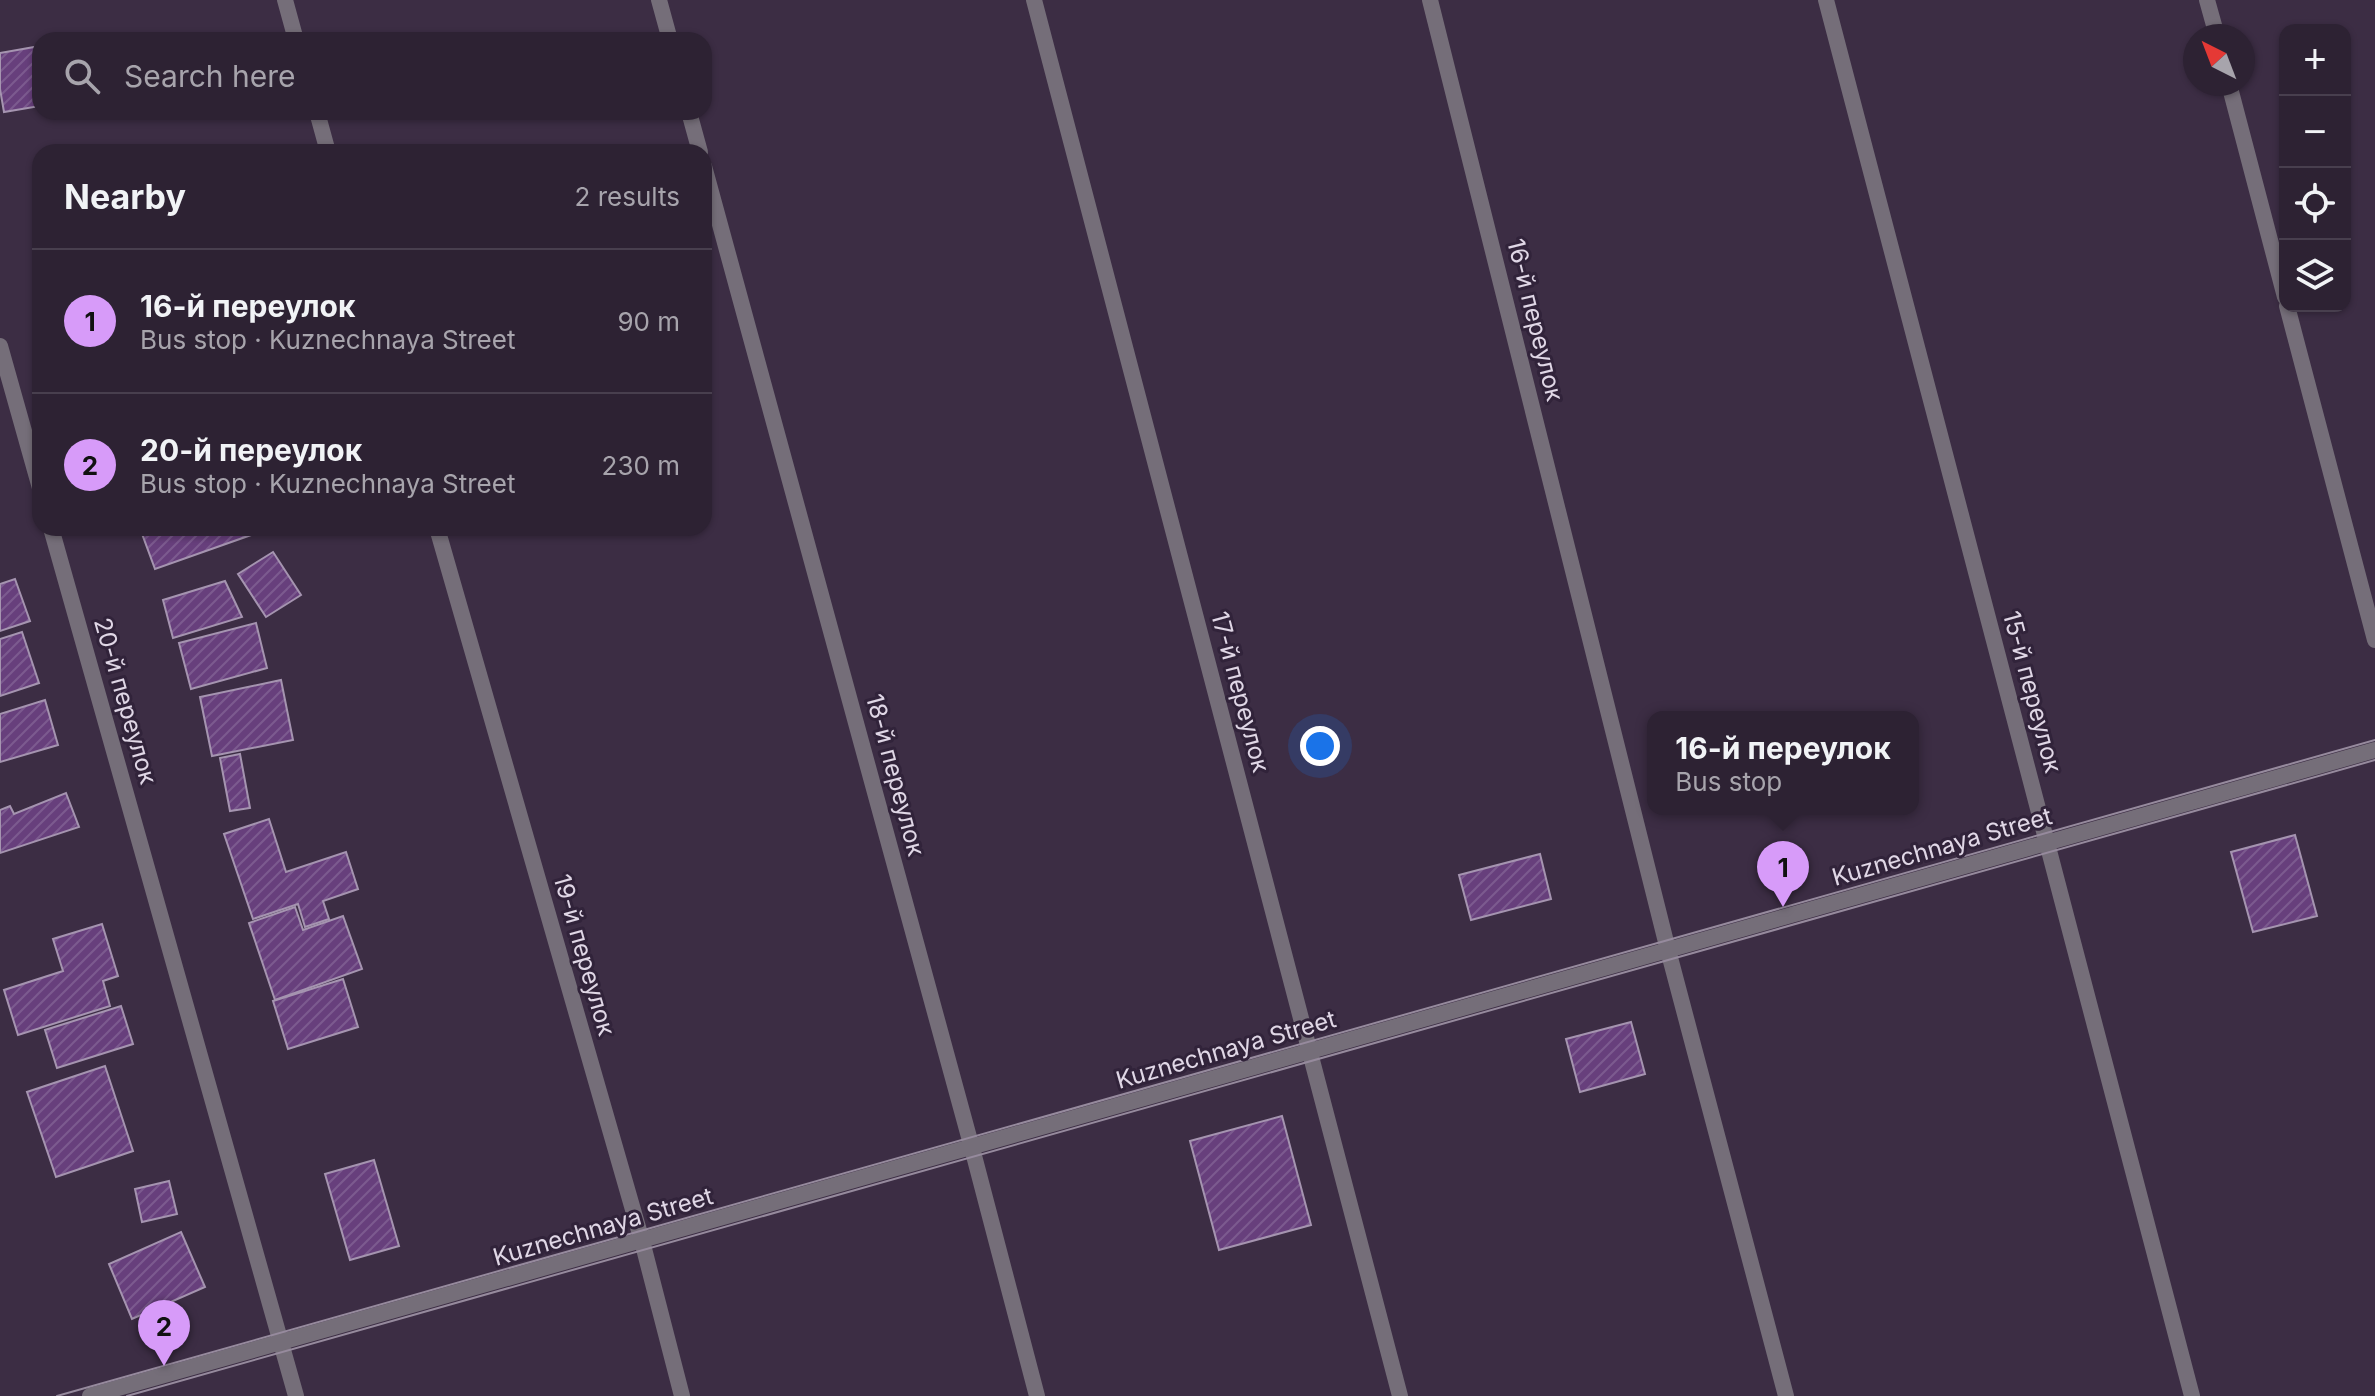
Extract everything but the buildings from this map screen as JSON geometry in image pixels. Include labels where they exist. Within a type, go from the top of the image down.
[{"type":"street","points":[[285,0],[294,32]]},
{"type":"street","points":[[659,0],[668,32]]},
{"type":"street","name":"17-й переулок","points":[[1034,0],[1400,1396]]},
{"type":"street","name":"16-й переулок","points":[[1430,0],[1668,950],[1786,1396]]},
{"type":"street","name":"15-й переулок","points":[[1826,0],[2192,1396]]},
{"type":"street","points":[[2207,0],[2214,24]]},
{"type":"street","points":[[2232,96],[2279,274]]},
{"type":"street","points":[[319,120],[326,144]]},
{"type":"street","points":[[691,120],[698,144]]},
{"type":"street","name":"18-й переулок","points":[[712,195],[1037,1396]]},
{"type":"street","points":[[2289,312],[2375,640]]},
{"type":"street","points":[[0,346],[32,460]]},
{"type":"street","name":"20-й переулок","points":[[53,536],[296,1396]]},
{"type":"street","name":"19-й переулок","points":[[439,536],[642,1241],[682,1396]]},
{"type":"street","name":"Kuznechnaya Street","points":[[90,1396],[2375,750]]},
{"type":"tram line","points":[[57,1396],[2375,740]]},
{"type":"tram line","points":[[127,1396],[2375,760]]},
{"type":"place","name":"16-й переулок","points":[[1783,907]]},
{"type":"place","name":"20-й переулок","points":[[164,1366]]}]
